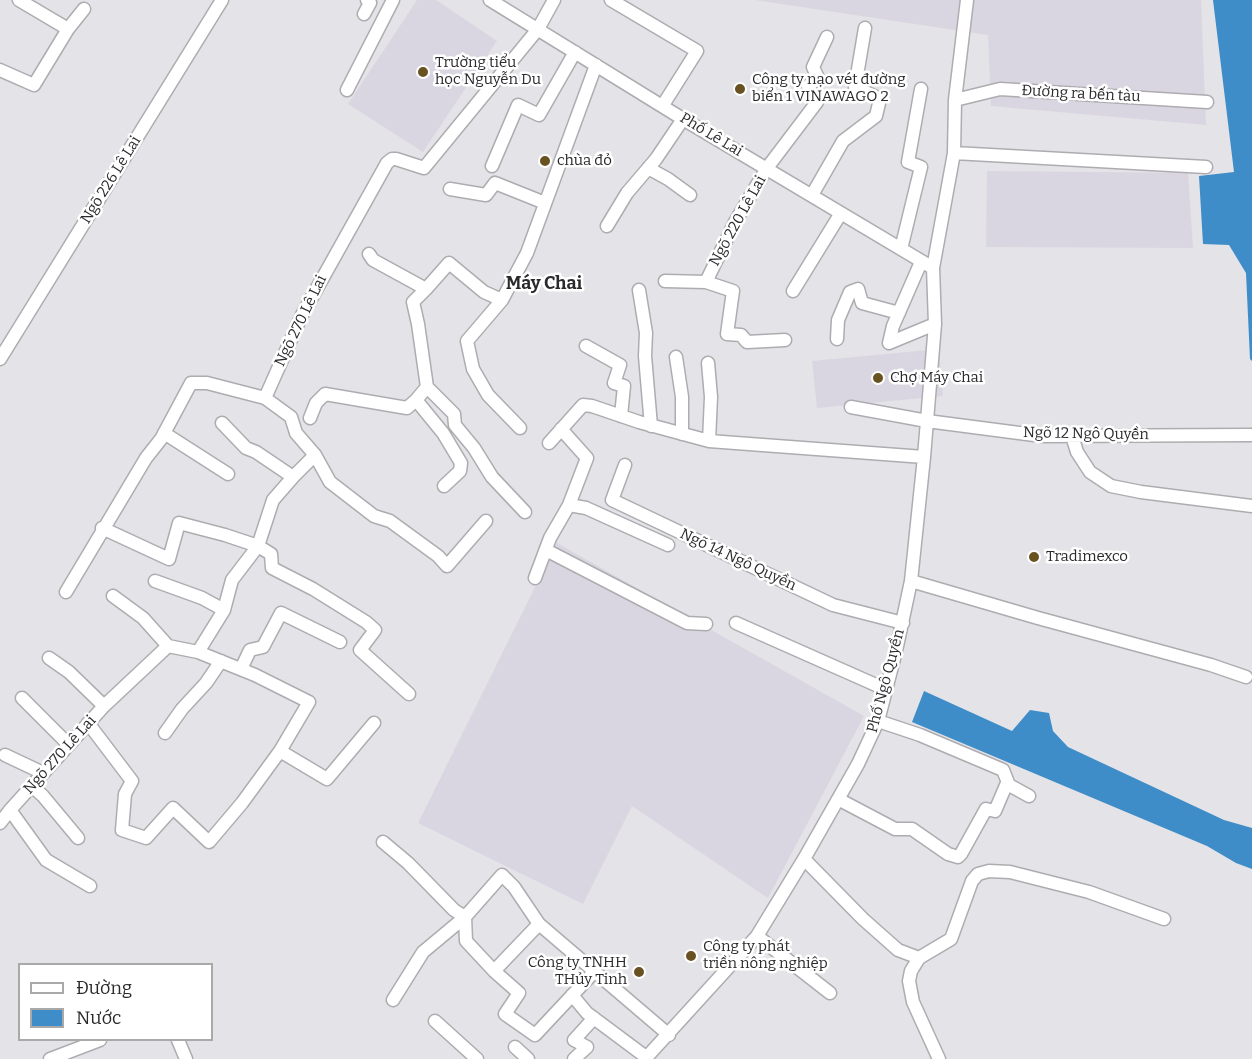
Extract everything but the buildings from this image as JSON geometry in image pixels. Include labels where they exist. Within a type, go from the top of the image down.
[{"type":"street","points":[[19,0],[68,29]]},
{"type":"street","name":"Ngõ 226 Lê Lai","points":[[0,359],[222,0]]},
{"type":"street","points":[[364,14],[370,3],[367,0]]},
{"type":"street","points":[[347,90],[393,0]]},
{"type":"street","name":"Phố Lê Lai","points":[[490,0],[683,119],[933,268]]},
{"type":"street","points":[[538,29],[554,0]]},
{"type":"street","points":[[611,0],[697,51],[663,105]]},
{"type":"street","name":"Phố Ngô Quyền","points":[[645,1058],[669,1035],[757,936],[838,799],[871,739],[878,721],[903,623],[911,581],[935,324],[933,268],[954,153],[955,100],[967,0]]},
{"type":"street","points":[[0,70],[34,85],[68,29],[84,9]]},
{"type":"street","points":[[812,195],[843,141],[876,116],[880,99],[855,87],[865,28]]},
{"type":"street","name":"Ngõ 270 Lê Lai","points":[[265,398],[302,315],[387,163],[396,159],[424,168],[538,29]]},
{"type":"street","name":"Ngõ 220 Lê Lai","points":[[785,340],[747,342],[741,335],[727,334],[733,291],[706,282],[735,222],[767,168],[817,102],[808,86],[818,78],[813,66],[827,37]]},
{"type":"street","points":[[492,166],[518,105],[539,115],[575,52]]},
{"type":"street","points":[[520,428],[488,395],[473,369],[467,341],[502,300],[528,253],[596,65]]},
{"type":"street","points":[[901,249],[921,167],[908,162],[921,89]]},
{"type":"street","name":"Đường ra bến tàu","points":[[955,100],[1000,89],[1207,102]]},
{"type":"street","points":[[607,226],[627,193],[683,119]]},
{"type":"street","points":[[954,153],[1206,167]]},
{"type":"street","points":[[648,168],[669,179],[690,195]]},
{"type":"street","points":[[450,189],[486,195],[495,183],[545,203]]},
{"type":"street","points":[[793,291],[841,213]]},
{"type":"street","points":[[369,254],[373,260],[426,289]]},
{"type":"street","points":[[921,262],[889,343],[935,324]]},
{"type":"street","points":[[502,300],[484,292],[449,263],[413,302],[427,387],[454,414],[455,425],[474,448],[492,477],[525,512]]},
{"type":"street","points":[[665,281],[706,282]]},
{"type":"street","points":[[837,339],[838,320],[850,292],[858,289],[862,303],[899,313]]},
{"type":"street","points":[[639,290],[646,333],[645,356],[651,426]]},
{"type":"street","points":[[585,346],[620,365],[614,383],[624,386],[621,416]]},
{"type":"street","points":[[676,357],[682,397],[682,434]]},
{"type":"street","points":[[708,363],[711,397],[709,441]]},
{"type":"street","points":[[66,592],[102,528],[164,433],[190,384],[194,382],[265,398],[291,417],[296,433],[315,455],[330,482],[374,516],[390,520],[438,555],[447,566],[486,521]]},
{"type":"street","points":[[310,418],[316,403],[325,394],[407,408],[427,387]]},
{"type":"street","points":[[416,400],[443,433],[461,463],[460,471],[444,486]]},
{"type":"street","points":[[549,443],[583,405],[709,441],[924,457]]},
{"type":"street","name":"Ngõ 12 Ngô Quyền","points":[[851,407],[927,421],[1042,436],[1252,435]]},
{"type":"street","points":[[222,423],[246,448],[256,452],[293,477]]},
{"type":"street","points":[[535,578],[546,550],[569,505],[587,458],[561,429]]},
{"type":"street","points":[[164,433],[228,474]]},
{"type":"street","points":[[1072,436],[1077,452],[1090,472],[1111,486],[1252,506]]},
{"type":"street","points":[[198,652],[224,610],[232,580],[258,546],[273,500],[315,455]]},
{"type":"street","name":"Ngõ 14 Ngô Quyền","points":[[625,465],[612,500],[833,604],[903,623]]},
{"type":"street","points":[[569,505],[586,508],[668,545]]},
{"type":"street","points":[[102,528],[169,559],[176,540],[178,523],[258,546],[271,554],[272,568],[313,589],[375,630],[360,650],[409,694]]},
{"type":"street","points":[[546,550],[687,623],[705,624]]},
{"type":"street","points":[[154,581],[202,598],[224,610]]},
{"type":"street","points":[[911,581],[1211,665],[1246,677]]},
{"type":"street","points":[[88,723],[132,781],[125,794],[122,830],[146,838],[173,807],[208,842],[242,803],[280,751],[309,701],[241,669],[198,652],[168,646],[143,618],[113,596]]},
{"type":"street","points":[[241,669],[250,650],[263,647],[281,613],[340,642]]},
{"type":"street","points":[[736,623],[885,688]]},
{"type":"street","name":"Ngõ 270 Lê Lai","points":[[0,823],[104,706],[168,646]]},
{"type":"street","points":[[49,658],[69,672],[104,706]]},
{"type":"street","points":[[165,733],[182,708],[206,683],[221,661]]},
{"type":"street","points":[[22,698],[69,745]]},
{"type":"street","points":[[878,721],[929,738],[1003,770],[1007,783],[1029,796]]},
{"type":"street","points":[[280,751],[327,779],[374,723]]},
{"type":"street","points":[[5,756],[43,773]]},
{"type":"street","points":[[838,799],[896,830],[912,829],[948,854],[958,857],[986,809],[995,812],[1007,783]]},
{"type":"street","points":[[32,786],[78,838]]},
{"type":"street","points":[[10,810],[46,860],[90,886]]},
{"type":"street","points":[[383,842],[408,863],[454,910],[465,917]]},
{"type":"street","points":[[804,859],[863,919],[898,950],[919,958]]},
{"type":"street","points":[[938,1056],[910,993],[911,971],[919,958],[951,939],[972,881],[978,874],[989,871],[1010,872],[1089,892],[1164,919]]},
{"type":"street","points":[[393,1000],[423,952],[465,917],[502,875],[514,887],[539,924],[669,1035]]},
{"type":"street","points":[[465,917],[466,940],[494,971],[519,993],[505,1014],[535,1035],[594,972]]},
{"type":"street","points":[[494,971],[539,924]]},
{"type":"street","points":[[757,936],[830,993]]},
{"type":"street","points":[[572,995],[594,1018],[645,1058]]},
{"type":"street","points":[[574,1059],[587,1047],[574,1040],[594,1018]]},
{"type":"street","points":[[435,1021],[477,1059]]},
{"type":"street","points":[[50,1059],[97,1041]]},
{"type":"street","points":[[178,1041],[186,1059]]},
{"type":"street","points":[[515,1047],[528,1059]]},
{"type":"shaded area","name":"Trường tiểu học Nguyễn Du","points":[[417,0],[436,0],[497,41],[423,152],[348,104]]},
{"type":"shaded area","points":[[755,0],[1201,0],[1206,125],[991,106],[988,35]]},
{"type":"shaded area","points":[[987,171],[1188,173],[1193,248],[986,247]]},
{"type":"shaded area","name":"Chợ Máy Chai","points":[[939,349],[943,396],[817,408],[812,361]]},
{"type":"shaded area","points":[[557,543],[864,716],[768,898],[632,806],[583,904],[418,823]]},
{"type":"water","points":[[1213,0],[1252,0],[1252,361],[1250,359],[1246,273],[1229,245],[1203,244],[1199,176],[1234,172]]},
{"type":"water","points":[[924,691],[1012,731],[1030,710],[1049,713],[1053,731],[1068,747],[1224,820],[1252,828],[1252,869],[1236,863],[1207,846],[912,722]]},
{"type":"place","name":"Trường tiểu học Nguyễn Du","points":[[423,72]]},
{"type":"place","name":"Công ty nạo vét đường biển 1 VINAWAGO 2","points":[[740,89]]},
{"type":"place","name":"chùa đỏ","points":[[545,161]]},
{"type":"place","name":"Chợ Máy Chai","points":[[878,378]]},
{"type":"place","name":"Tradimexco","points":[[1034,557]]},
{"type":"place","name":"Công ty phát triền nông nghiệp","points":[[691,956]]},
{"type":"place","name":"Công ty TNHH THủy Tinh","points":[[639,972]]},
{"type":"district","name":"Máy Chai","points":[[544,284]]}]
